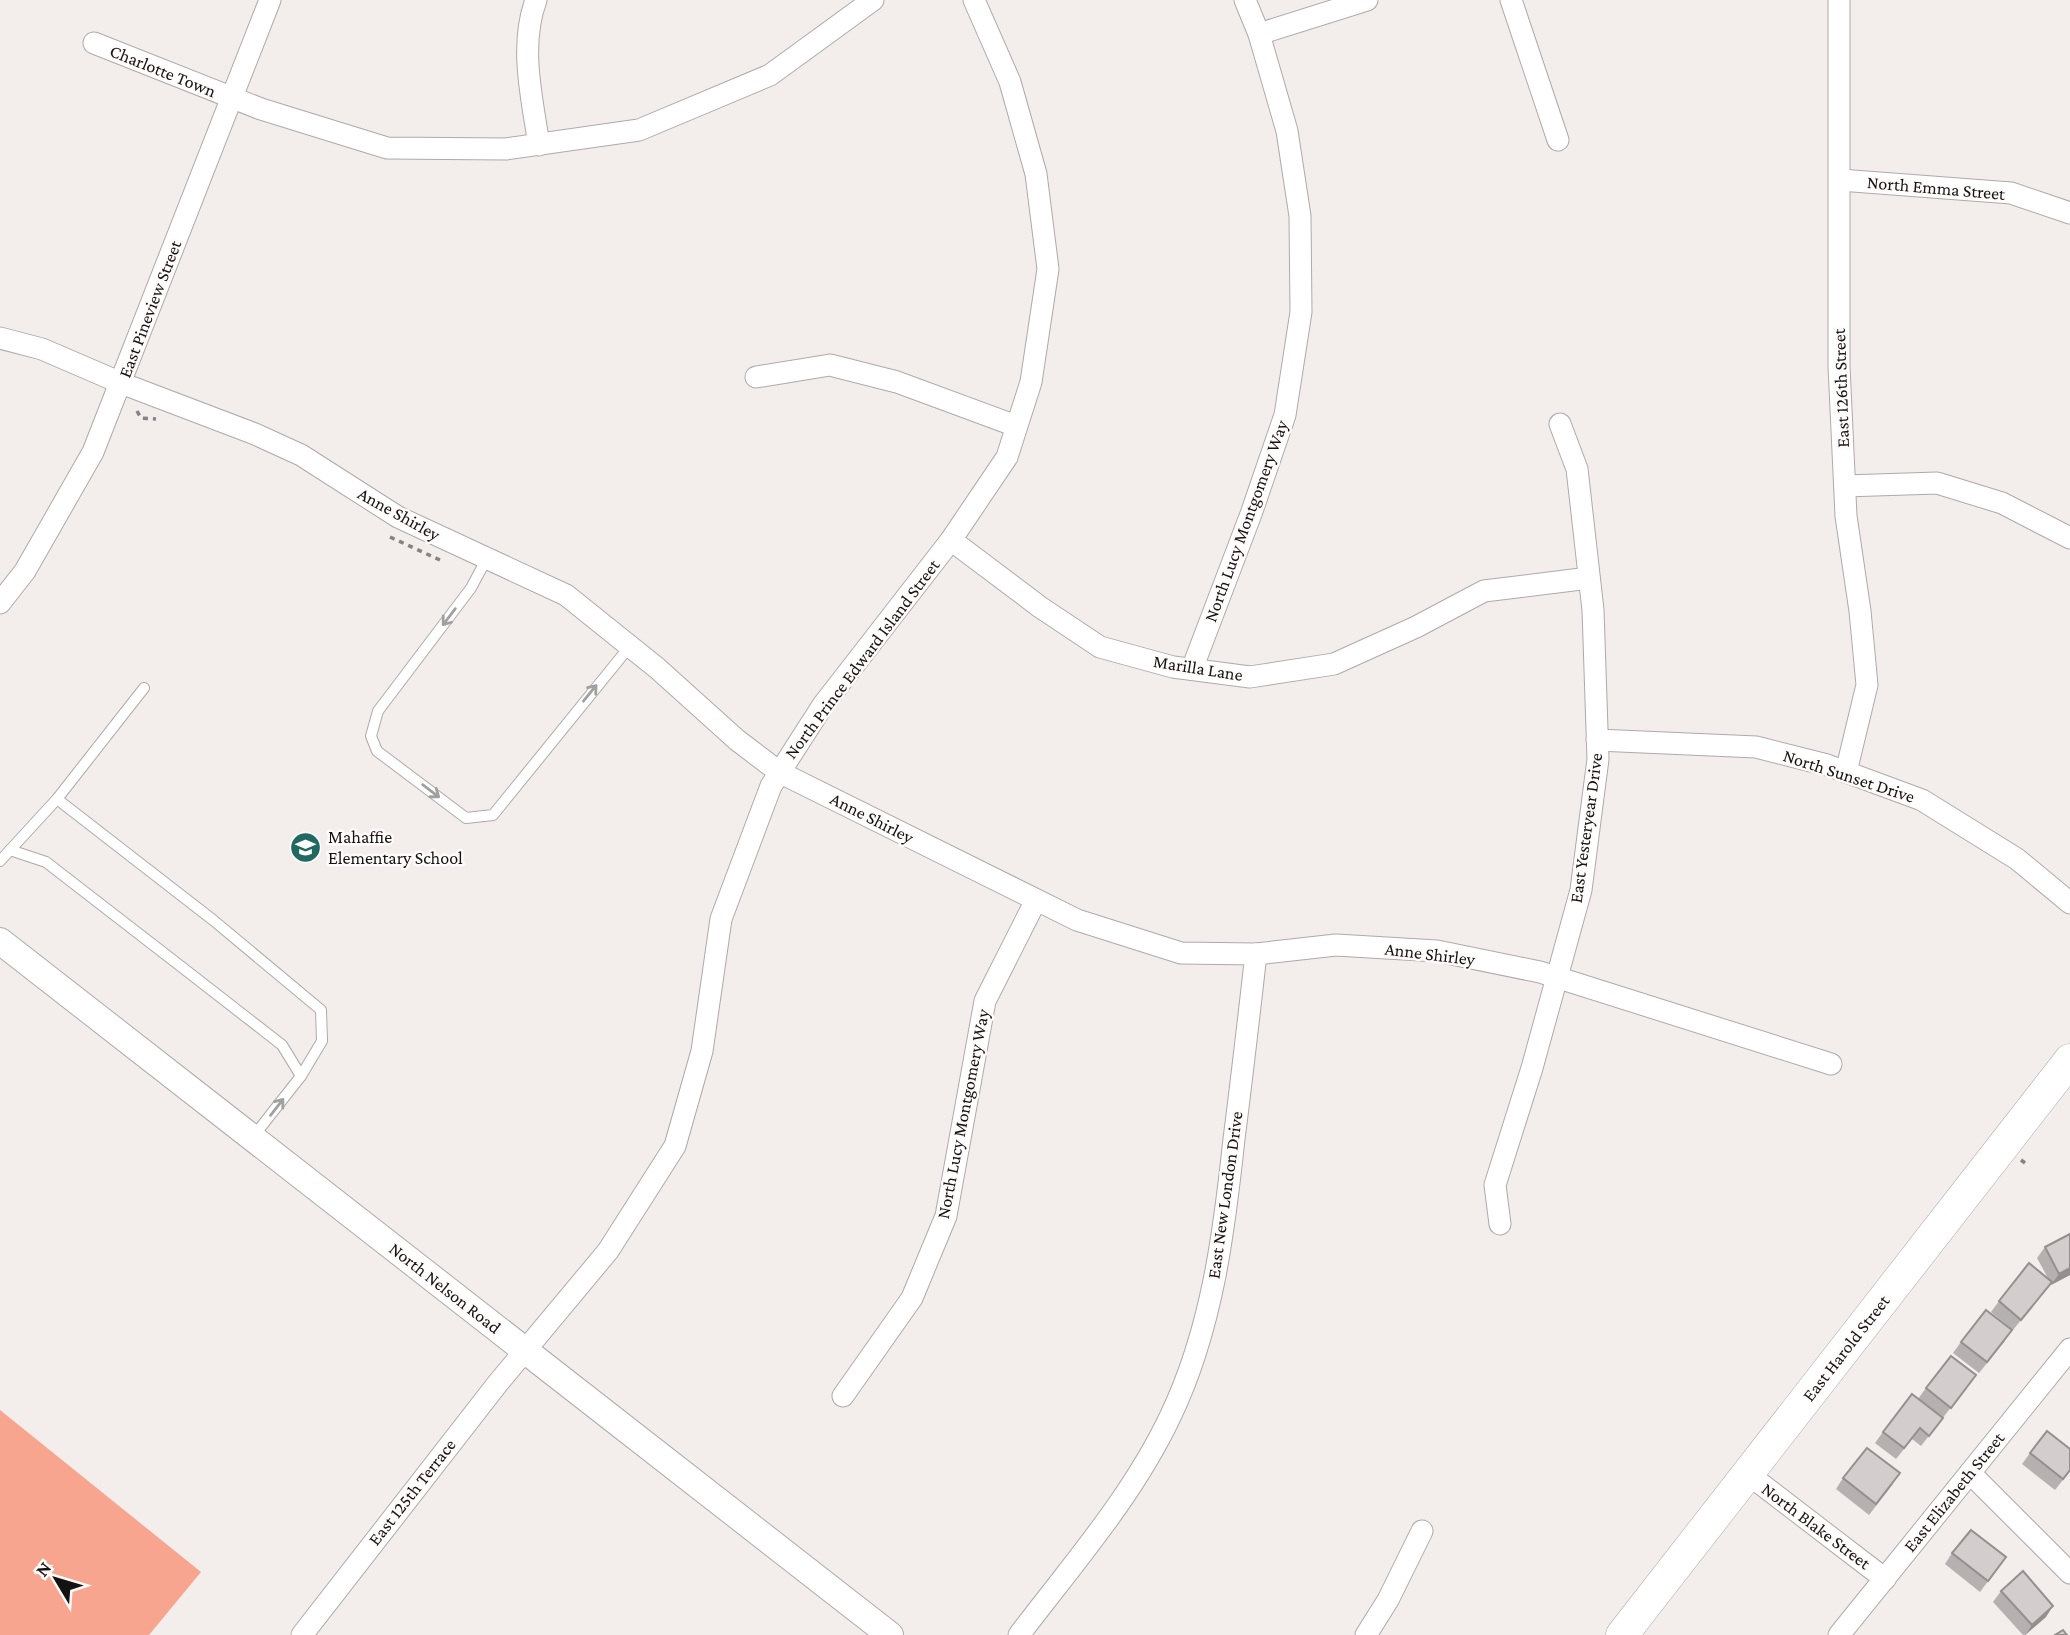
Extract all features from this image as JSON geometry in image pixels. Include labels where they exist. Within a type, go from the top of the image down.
[{"type":"main road","name":"East Harold Street","points":[[1622,1635],[2070,1060]]},
{"type":"street","name":"East Pineview Street","points":[[0,603],[25,571],[93,452],[270,0]]},
{"type":"street","points":[[536,0],[531,15],[528,69],[539,145]]},
{"type":"street","name":"Charlotte Town","points":[[94,43],[261,109],[387,148],[506,149],[639,130],[770,75],[873,0]]},
{"type":"street","name":"North Prince Edward Island Street","points":[[524,1351],[608,1251],[675,1146],[702,1051],[721,919],[771,786],[823,705],[951,540],[1007,457],[1031,382],[1048,269],[1036,174],[1018,108],[1010,82],[974,0]]},
{"type":"street","name":"North Lucy Montgomery Way","points":[[1192,669],[1251,514],[1285,415],[1301,312],[1300,216],[1287,131],[1259,34],[1245,0]]},
{"type":"street","points":[[1259,34],[1367,0]]},
{"type":"street","points":[[1511,0],[1558,140]]},
{"type":"street","name":"East 126th Street","points":[[1839,0],[1839,366],[1846,516],[1860,611],[1867,685],[1846,772]]},
{"type":"street","name":"North Emma Street","points":[[1840,180],[2011,194],[2070,213]]},
{"type":"street","name":"Anne Shirley","points":[[0,338],[42,349],[121,383],[255,434],[301,455],[398,517],[566,595],[630,646],[737,740],[779,772],[1077,920],[1181,953],[1256,954],[1336,945],[1437,951],[1557,977],[1831,1064]]},
{"type":"street","points":[[756,377],[830,365],[897,382],[1016,426]]},
{"type":"street","name":"East Yesteryear Drive","points":[[1500,1224],[1495,1185],[1532,1068],[1581,890],[1598,759],[1593,610],[1577,469],[1560,424]]},
{"type":"street","points":[[1845,486],[1937,483],[2002,503],[2070,538]]},
{"type":"street","name":"Marilla Lane","points":[[951,540],[1040,607],[1100,647],[1173,667],[1251,677],[1334,664],[1416,627],[1484,591],[1589,578]]},
{"type":"street","name":"North Sunset Drive","points":[[1597,740],[1756,747],[1846,772],[1922,800],[2017,859],[2070,902]]},
{"type":"street","name":"North Lucy Montgomery Way","points":[[843,1395],[912,1298],[946,1216],[985,1001],[1036,900]]},
{"type":"street","name":"North Nelson Road","points":[[0,941],[890,1635]]},
{"type":"street","name":"East New London Drive","points":[[1019,1635],[1124,1497],[1164,1429],[1185,1383],[1202,1331],[1224,1228],[1256,954]]},
{"type":"street","name":"East Elizabeth Street","points":[[1839,1635],[2070,1349]]},
{"type":"street","name":"East 125th Terrace","points":[[302,1635],[524,1351]]},
{"type":"street","points":[[1970,1473],[2070,1573]]},
{"type":"street","name":"North Blake Street","points":[[1748,1474],[1885,1579]]},
{"type":"street","points":[[1366,1635],[1388,1600],[1422,1531]]},
{"type":"lane","points":[[486,559],[471,588],[378,710],[371,736],[377,751],[466,818],[493,815],[630,646]]},
{"type":"lane","points":[[0,861],[57,799],[144,688]]},
{"type":"lane","points":[[57,799],[214,920],[321,1010],[322,1041],[301,1076],[252,1138]]},
{"type":"lane","points":[[10,850],[46,862],[183,968],[282,1045],[301,1076]]},
{"type":"path","points":[[144,392],[137,412],[141,418],[159,419]]},
{"type":"path","points":[[385,534],[443,562]]},
{"type":"shaded area","points":[[0,1410],[201,1572],[149,1635],[0,1635]]},
{"type":"building","points":[[2070,1234],[2070,1268],[2059,1274],[2045,1247]]},
{"type":"building","points":[[2029,1263],[2052,1282],[2021,1320],[1999,1301]]},
{"type":"building","points":[[1986,1310],[2012,1330],[1987,1362],[1961,1342]]},
{"type":"building","points":[[1951,1356],[1976,1375],[1951,1408],[1926,1388]]},
{"type":"building","points":[[1912,1394],[1943,1418],[1929,1436],[1920,1428],[1904,1448],[1883,1432]]},
{"type":"building","points":[[2047,1431],[2070,1449],[2070,1470],[2063,1479],[2030,1453]]},
{"type":"building","points":[[1867,1448],[1900,1473],[1876,1504],[1843,1478]]},
{"type":"building","points":[[1971,1530],[2006,1557],[1988,1581],[1952,1553]]},
{"type":"building","points":[[2023,1571],[2053,1606],[2032,1625],[2001,1591]]},
{"type":"place","name":"Mahaffie Elementary School","points":[[305,847]]}]
